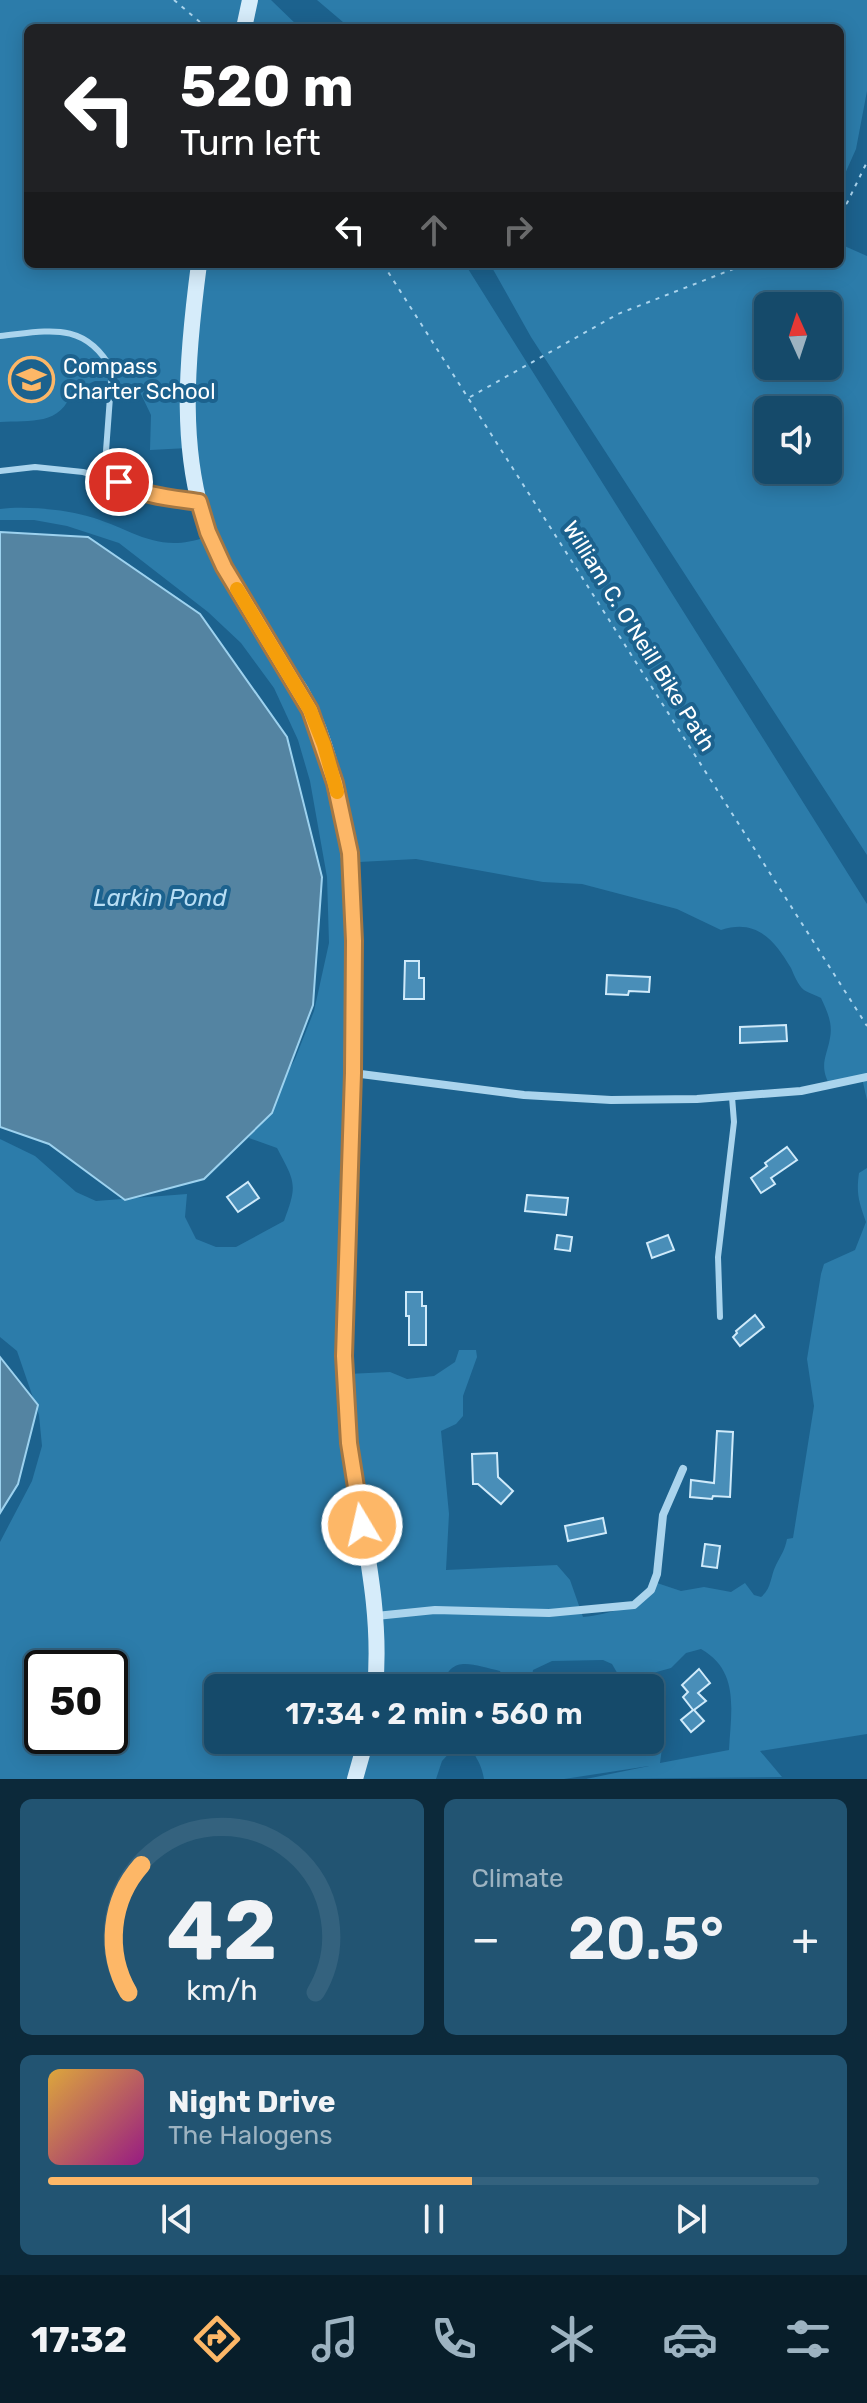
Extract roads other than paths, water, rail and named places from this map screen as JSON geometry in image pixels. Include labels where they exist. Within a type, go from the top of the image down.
[{"type":"main road","points":[[245,24],[250,0]]},
{"type":"main road","points":[[199,268],[188,415],[190,457],[199,502],[224,567],[310,710],[335,783],[350,853],[354,941],[353,1073],[344,1356],[351,1457],[376,1616],[375,1674]]},
{"type":"main road","points":[[355,1779],[362,1754]]},
{"type":"street","points":[[353,1073],[524,1095],[611,1100],[732,1097],[801,1091],[867,1077]]},
{"type":"street","points":[[376,1616],[435,1610],[549,1613],[634,1605],[651,1590],[657,1574],[663,1515],[683,1469]]},
{"type":"lane","points":[[0,336],[44,331],[84,337],[106,357],[112,370],[104,478]]},
{"type":"lane","points":[[0,471],[35,467],[83,472],[147,493],[199,502]]},
{"type":"lane","points":[[720,1317],[718,1257],[734,1122],[732,1097]]},
{"type":"water","name":"Larkin Pond","points":[[0,532],[88,537],[200,614],[287,737],[322,877],[313,1005],[272,1113],[204,1179],[125,1200],[49,1144],[0,1127]]},
{"type":"water","points":[[0,1357],[38,1405],[18,1484],[0,1513]]},
{"type":"place","name":"Compass Charter School","points":[[32,379]]}]
